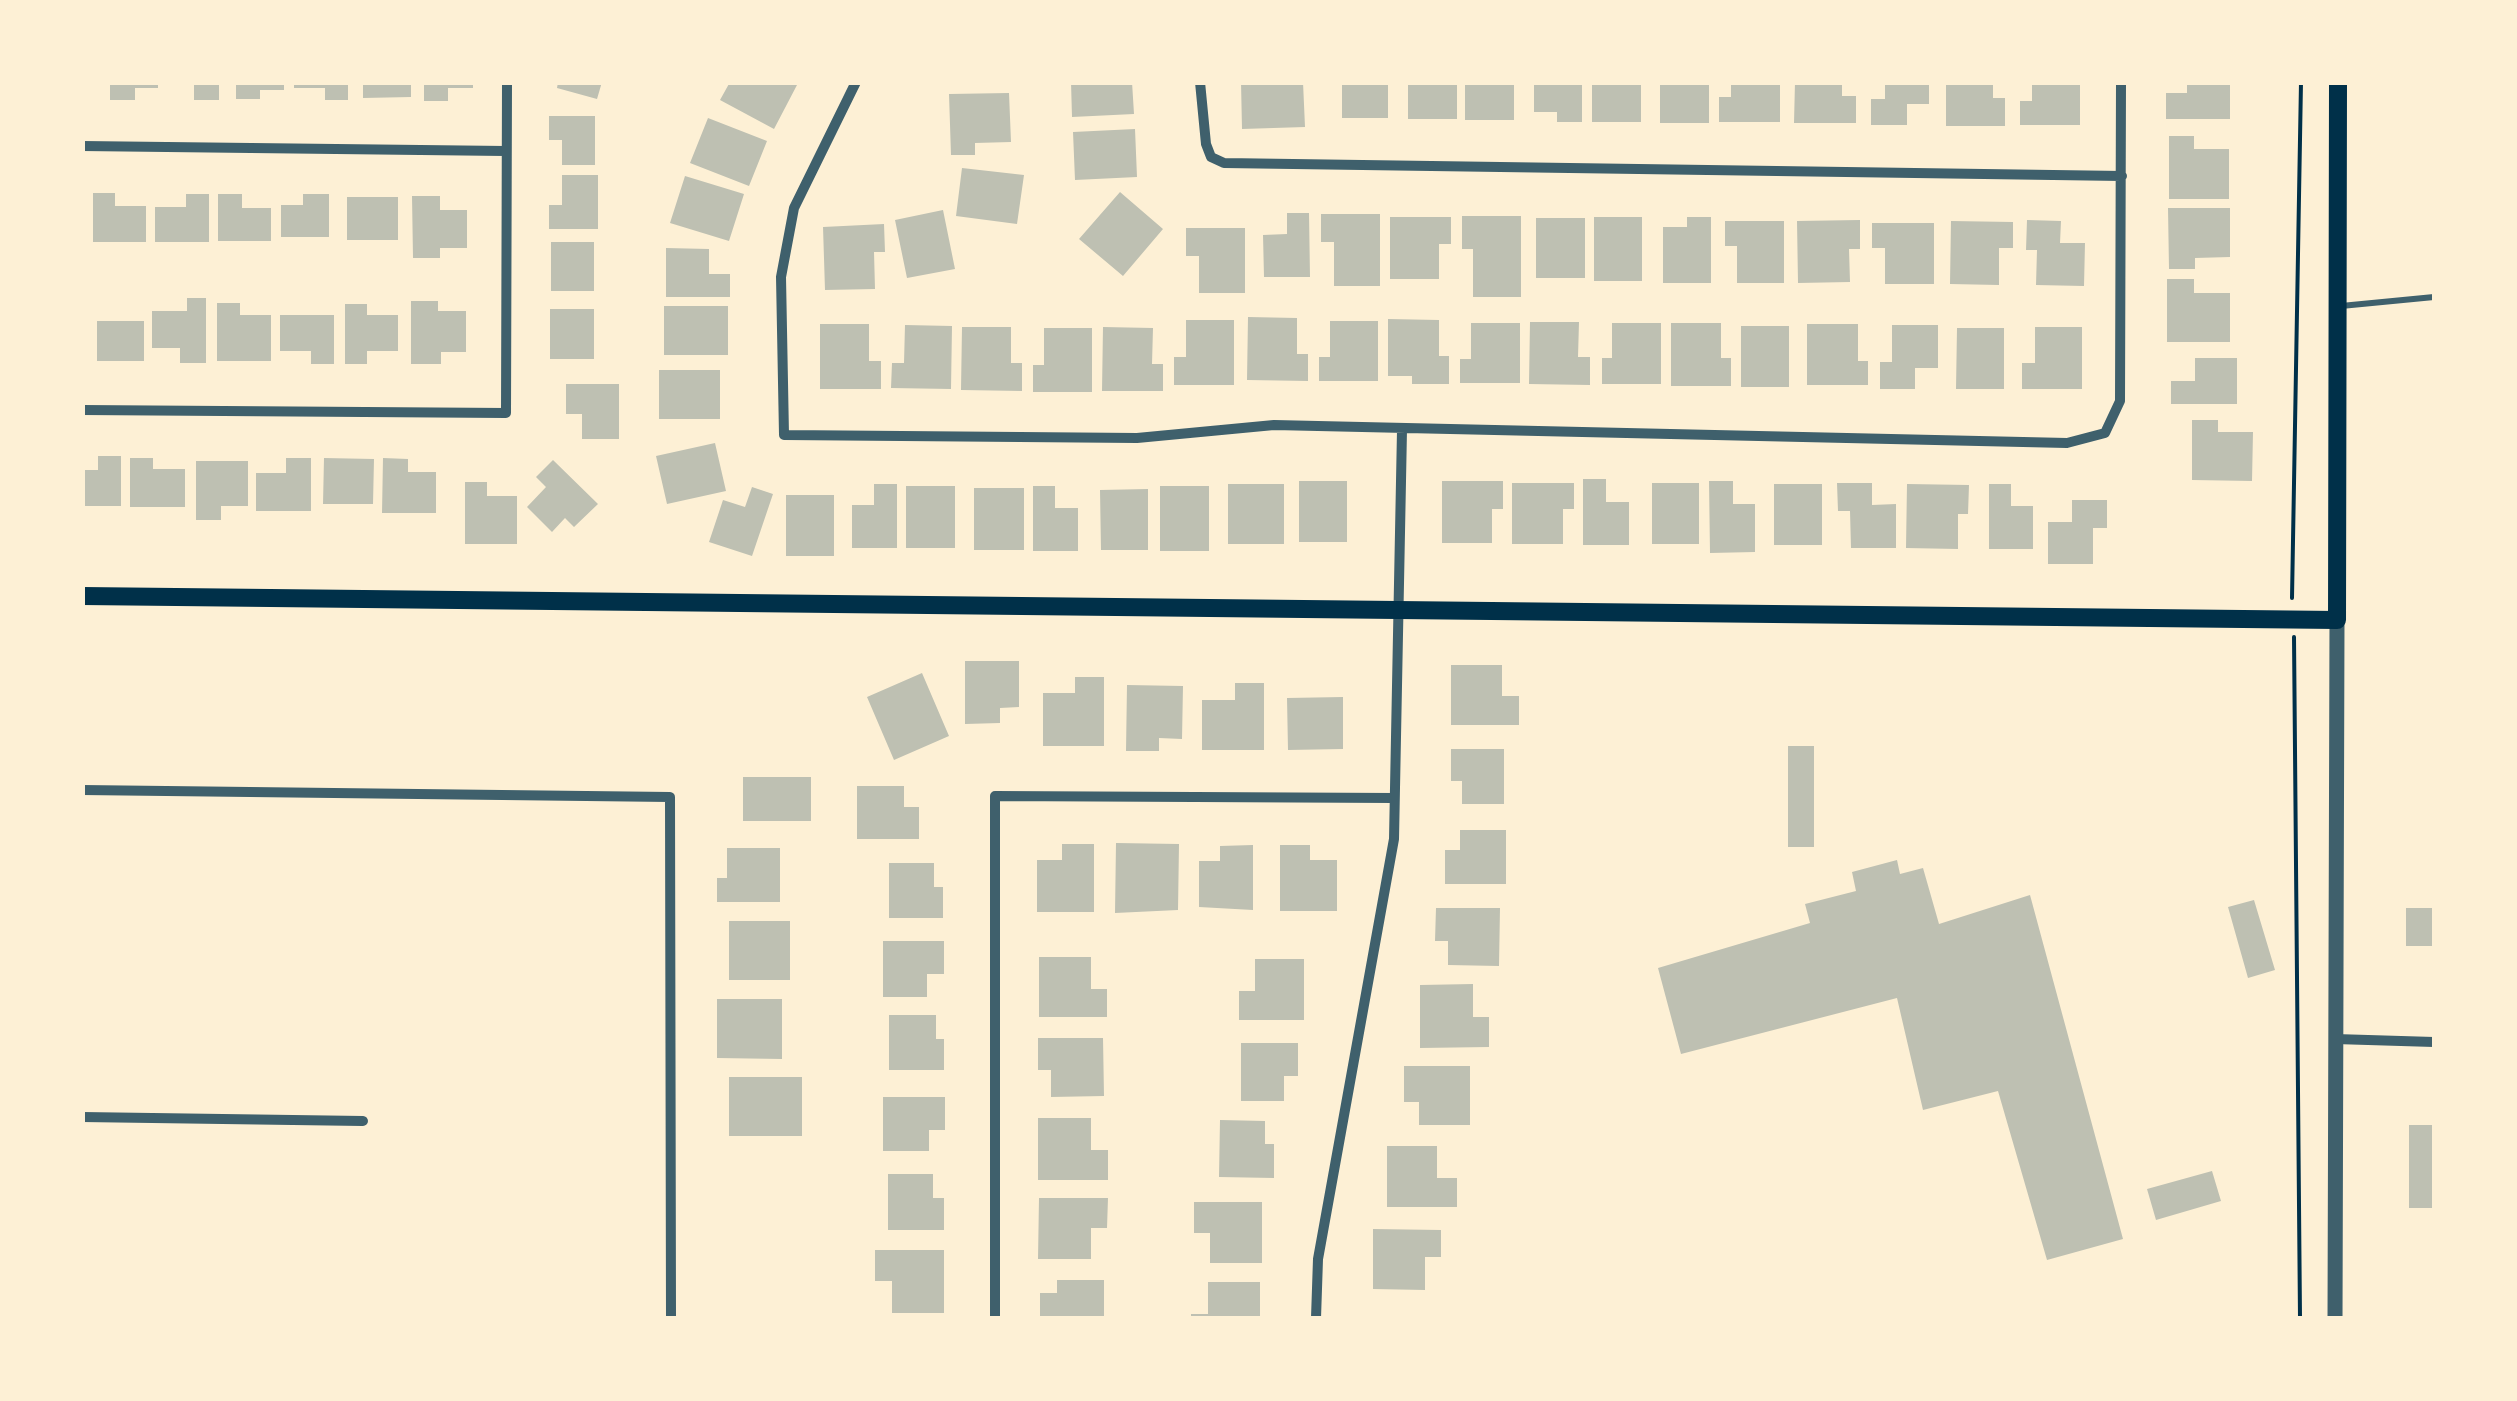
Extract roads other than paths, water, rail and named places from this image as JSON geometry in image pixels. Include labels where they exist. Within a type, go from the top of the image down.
[{"type":"main road","points":[[82,596],[2337,620],[2338,82]]},
{"type":"street","points":[[82,410],[506,413],[507,82]]},
{"type":"street","points":[[856,82],[794,208],[781,277],[784,435],[1138,438],[1274,426],[2086,440],[2105,434],[2120,401],[2121,82]]},
{"type":"street","points":[[1200,82],[1206,144],[1212,157],[1224,163],[2122,176]]},
{"type":"street","points":[[82,146],[505,151]]},
{"type":"street","points":[[1316,1318],[1318,1258],[1394,839],[1402,430]]},
{"type":"street","points":[[2335,1318],[2337,620]]},
{"type":"street","points":[[82,790],[670,797],[672,1318]]},
{"type":"street","points":[[994,1318],[994,796],[1394,798]]},
{"type":"street","points":[[2335,1039],[2434,1042]]},
{"type":"street","points":[[82,1116],[363,1121]]},
{"type":"lane","points":[[2338,307],[2434,297]]}]
